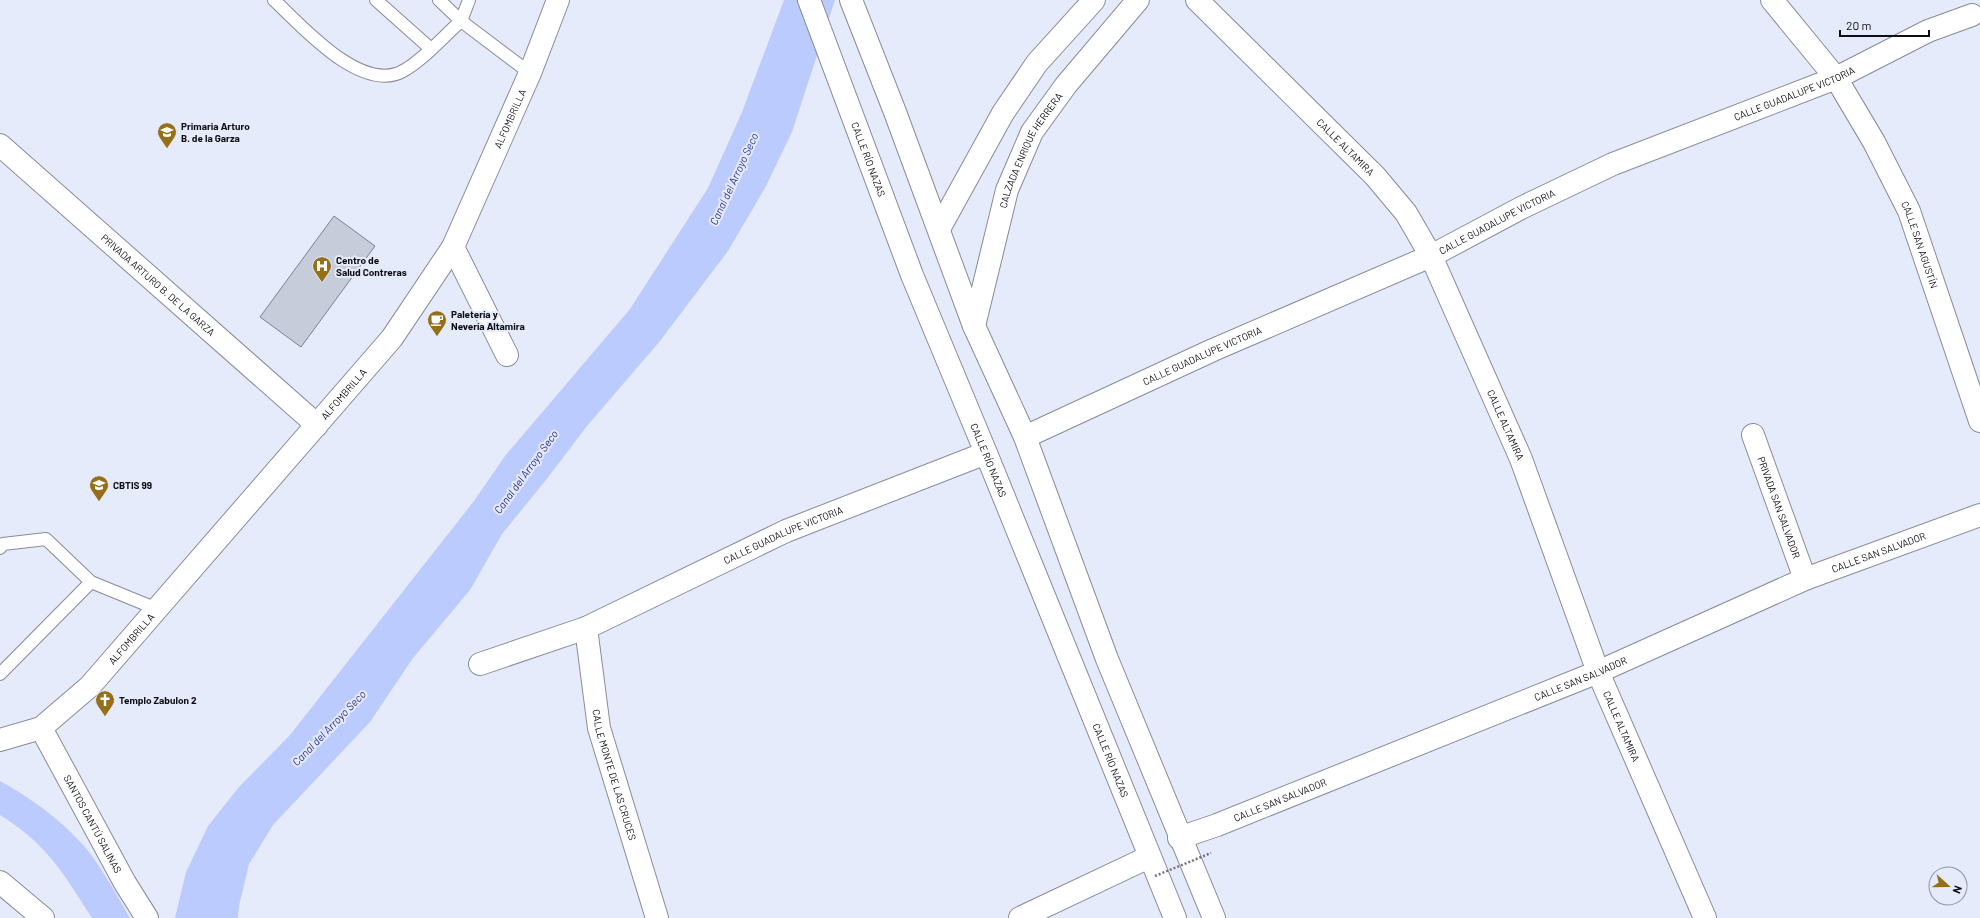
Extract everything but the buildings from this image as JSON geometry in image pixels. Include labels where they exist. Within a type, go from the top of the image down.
[{"type":"street","name":"ALFOMBRILLA","points":[[41,728],[90,686],[392,338],[453,247],[530,73],[558,0]]},
{"type":"street","name":"CALLE RÍO NAZAS","points":[[809,0],[912,276],[986,452],[1152,866],[1175,918]]},
{"type":"street","points":[[851,0],[896,112],[974,326],[1025,437],[1107,659],[1179,838],[1214,918]]},
{"type":"street","points":[[939,229],[1003,113],[1037,63],[1094,0]]},
{"type":"street","name":"CALZADA ENRIQUE HERRERA","points":[[974,326],[1007,190],[1032,132],[1066,85],[1138,0]]},
{"type":"street","name":"CALLE ALTAMIRA","points":[[1197,0],[1375,176],[1406,213],[1431,256],[1521,459],[1598,672],[1705,918]]},
{"type":"street","name":"CALLE SAN AGUSTÍN","points":[[1772,0],[1836,78],[1874,142],[1910,211],[1980,421]]},
{"type":"street","name":"CALLE GUADALUPE VICTORIA","points":[[1025,437],[1213,350],[1431,256],[1523,207],[1613,164],[1836,78],[1928,31],[1972,14]]},
{"type":"street","name":"PRIVADA ARTURO B. DE LA GARZA","points":[[0,145],[317,425]]},
{"type":"street","points":[[453,247],[507,356]]},
{"type":"street","name":"PRIVADA SAN SALVADOR","points":[[1754,435],[1805,579]]},
{"type":"street","name":"CALLE GUADALUPE VICTORIA","points":[[480,664],[586,628],[786,531],[986,452]]},
{"type":"street","name":"CALLE SAN SALVADOR","points":[[1179,838],[1217,825],[1598,672],[1805,579],[1980,514]]},
{"type":"street","name":"CALLE MONTE DE LAS CRUCES","points":[[586,628],[599,728],[657,918]]},
{"type":"street","points":[[0,740],[41,728]]},
{"type":"street","name":"SANTOS CANTÚ SALINAS","points":[[41,728],[126,883],[147,918]]},
{"type":"street","points":[[1020,918],[1152,866]]},
{"type":"street","points":[[0,882],[43,918]]},
{"type":"lane","points":[[274,0],[318,41],[354,68],[369,74],[386,77],[403,71],[431,49],[461,21],[469,0]]},
{"type":"lane","points":[[376,0],[431,49]]},
{"type":"lane","points":[[439,0],[461,21],[530,73]]},
{"type":"lane","points":[[0,548],[3,544],[46,539],[91,582],[157,609]]},
{"type":"lane","points":[[0,674],[91,582]]},
{"type":"path","points":[[1152,866],[1211,853]]},
{"type":"water","name":"Canal del Arroyo Seco","points":[[784,0],[835,0],[792,132],[765,188],[728,251],[660,341],[587,426],[502,534],[470,590],[413,658],[370,722],[273,825],[249,864],[239,906],[238,918],[175,918],[186,872],[208,826],[239,787],[290,735],[474,501],[505,456],[630,309],[708,188],[742,112]]},
{"type":"water","points":[[0,781],[45,810],[75,836],[96,862],[130,918],[92,918],[53,860],[30,837],[0,815]]},
{"type":"place","name":"Primaria Arturo B. de la Garza","points":[[167,149]]},
{"type":"place","name":"Centro de Salud Contreras","points":[[322,283]]},
{"type":"place","name":"Paletería y Nevería Altamira","points":[[437,337]]},
{"type":"place","name":"CBTIS 99","points":[[99,502]]},
{"type":"place","name":"Templo Zabulon 2","points":[[105,717]]}]
